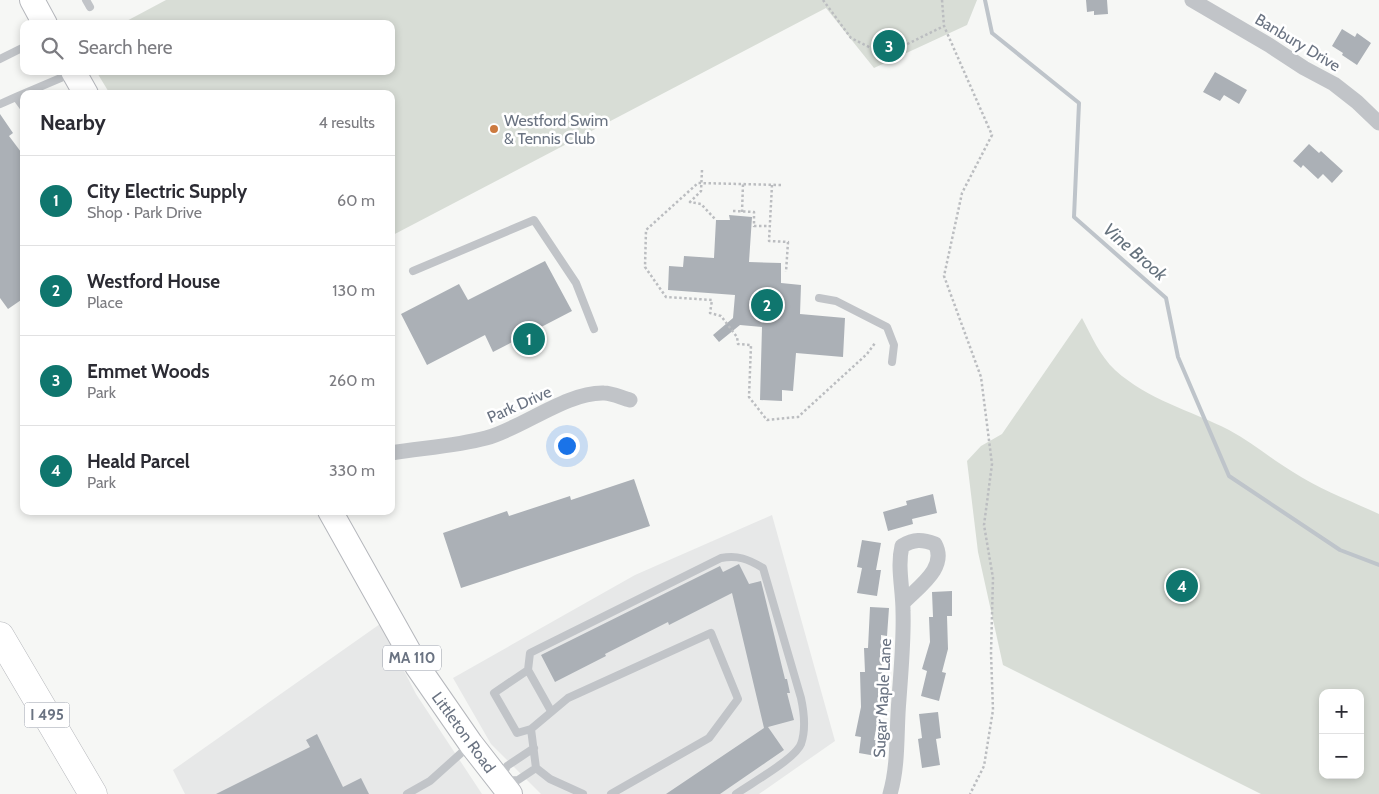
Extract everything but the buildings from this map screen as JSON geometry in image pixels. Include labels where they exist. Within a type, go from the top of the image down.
[{"type":"highway","name":"I 495","points":[[0,636],[93,794]]},
{"type":"main road","points":[[32,0],[43,20]]},
{"type":"main road","points":[[75,75],[84,90]]},
{"type":"main road","name":"Littleton Road","points":[[332,515],[417,666],[471,744],[505,788]]},
{"type":"street","name":"Banbury Drive","points":[[1192,0],[1304,68],[1334,84],[1379,123]]},
{"type":"street","name":"Park Drive","points":[[395,452],[485,438],[504,432],[565,402],[586,396],[605,393],[630,400]]},
{"type":"street","name":"Sugar Maple Lane","points":[[890,794],[895,777],[898,699],[902,662],[903,603]]},
{"type":"lane","points":[[0,59],[20,49]]},
{"type":"lane","points":[[32,90],[66,75]]},
{"type":"lane","points":[[0,104],[20,95]]},
{"type":"lane","points":[[16,97],[20,102]]},
{"type":"lane","points":[[413,271],[534,220],[576,283],[594,329]]},
{"type":"lane","points":[[819,298],[836,301],[887,327],[894,345],[892,362]]},
{"type":"lane","points":[[552,711],[528,670],[530,653],[720,558],[732,556],[750,560],[763,568],[804,714],[800,746],[789,758],[736,794]]},
{"type":"lane","points":[[528,670],[494,693],[517,733],[532,729],[568,698],[711,633],[738,699],[709,738],[611,794]]},
{"type":"lane","points":[[532,729],[536,768],[550,779],[583,794]]},
{"type":"lane","points":[[407,794],[430,781],[471,744]]},
{"type":"lane","points":[[505,788],[507,766],[534,748]]},
{"type":"lane","points":[[505,788],[536,768]]},
{"type":"path","points":[[823,0],[851,38],[885,55],[944,26]]},
{"type":"path","points":[[942,0],[944,26],[992,135],[962,193],[944,276],[981,377],[992,464],[984,524],[993,578],[991,653],[993,710],[984,766],[970,794]]},
{"type":"path","points":[[702,170],[701,191],[690,202],[701,204],[715,219]]},
{"type":"path","points":[[781,185],[698,183],[646,230],[645,267],[666,297],[712,300],[710,313],[722,316],[737,337],[738,344],[751,345],[749,397],[767,420],[798,417],[867,354],[875,343]]},
{"type":"path","points":[[742,212],[743,184]]},
{"type":"path","points":[[772,185],[769,241],[788,242],[786,272]]},
{"type":"path","points":[[732,211],[754,212],[754,226],[770,226]]},
{"type":"shaded area","name":"Westford Swim & Tennis Club","points":[[166,0],[977,0],[967,25],[874,68],[826,8],[395,234],[395,90],[108,90],[98,75],[395,75],[395,20],[128,20]]},
{"type":"shaded area","points":[[1082,318],[1105,358],[1115,370],[1141,389],[1229,430],[1313,484],[1379,514],[1379,794],[1261,794],[1003,665],[978,552],[967,461],[981,446],[1002,434]]},
{"type":"shaded area","points":[[772,515],[835,741],[759,794],[541,794],[491,744],[453,678],[635,575]]},
{"type":"shaded area","points":[[380,624],[416,694],[482,794],[185,794],[173,770]]},
{"type":"waterway","name":"Vine Brook","points":[[985,0],[992,33],[1079,103],[1074,217],[1166,298],[1178,357],[1229,476],[1340,550],[1379,565]]},
{"type":"place","name":"Emmet Woods","points":[[889,46]]},
{"type":"place","name":"Westford Swim & Tennis Club","points":[[494,129]]},
{"type":"place","name":"Westford House","points":[[767,305]]},
{"type":"place","name":"City Electric Supply","points":[[529,339]]},
{"type":"place","name":"Heald Parcel","points":[[1182,586]]}]
